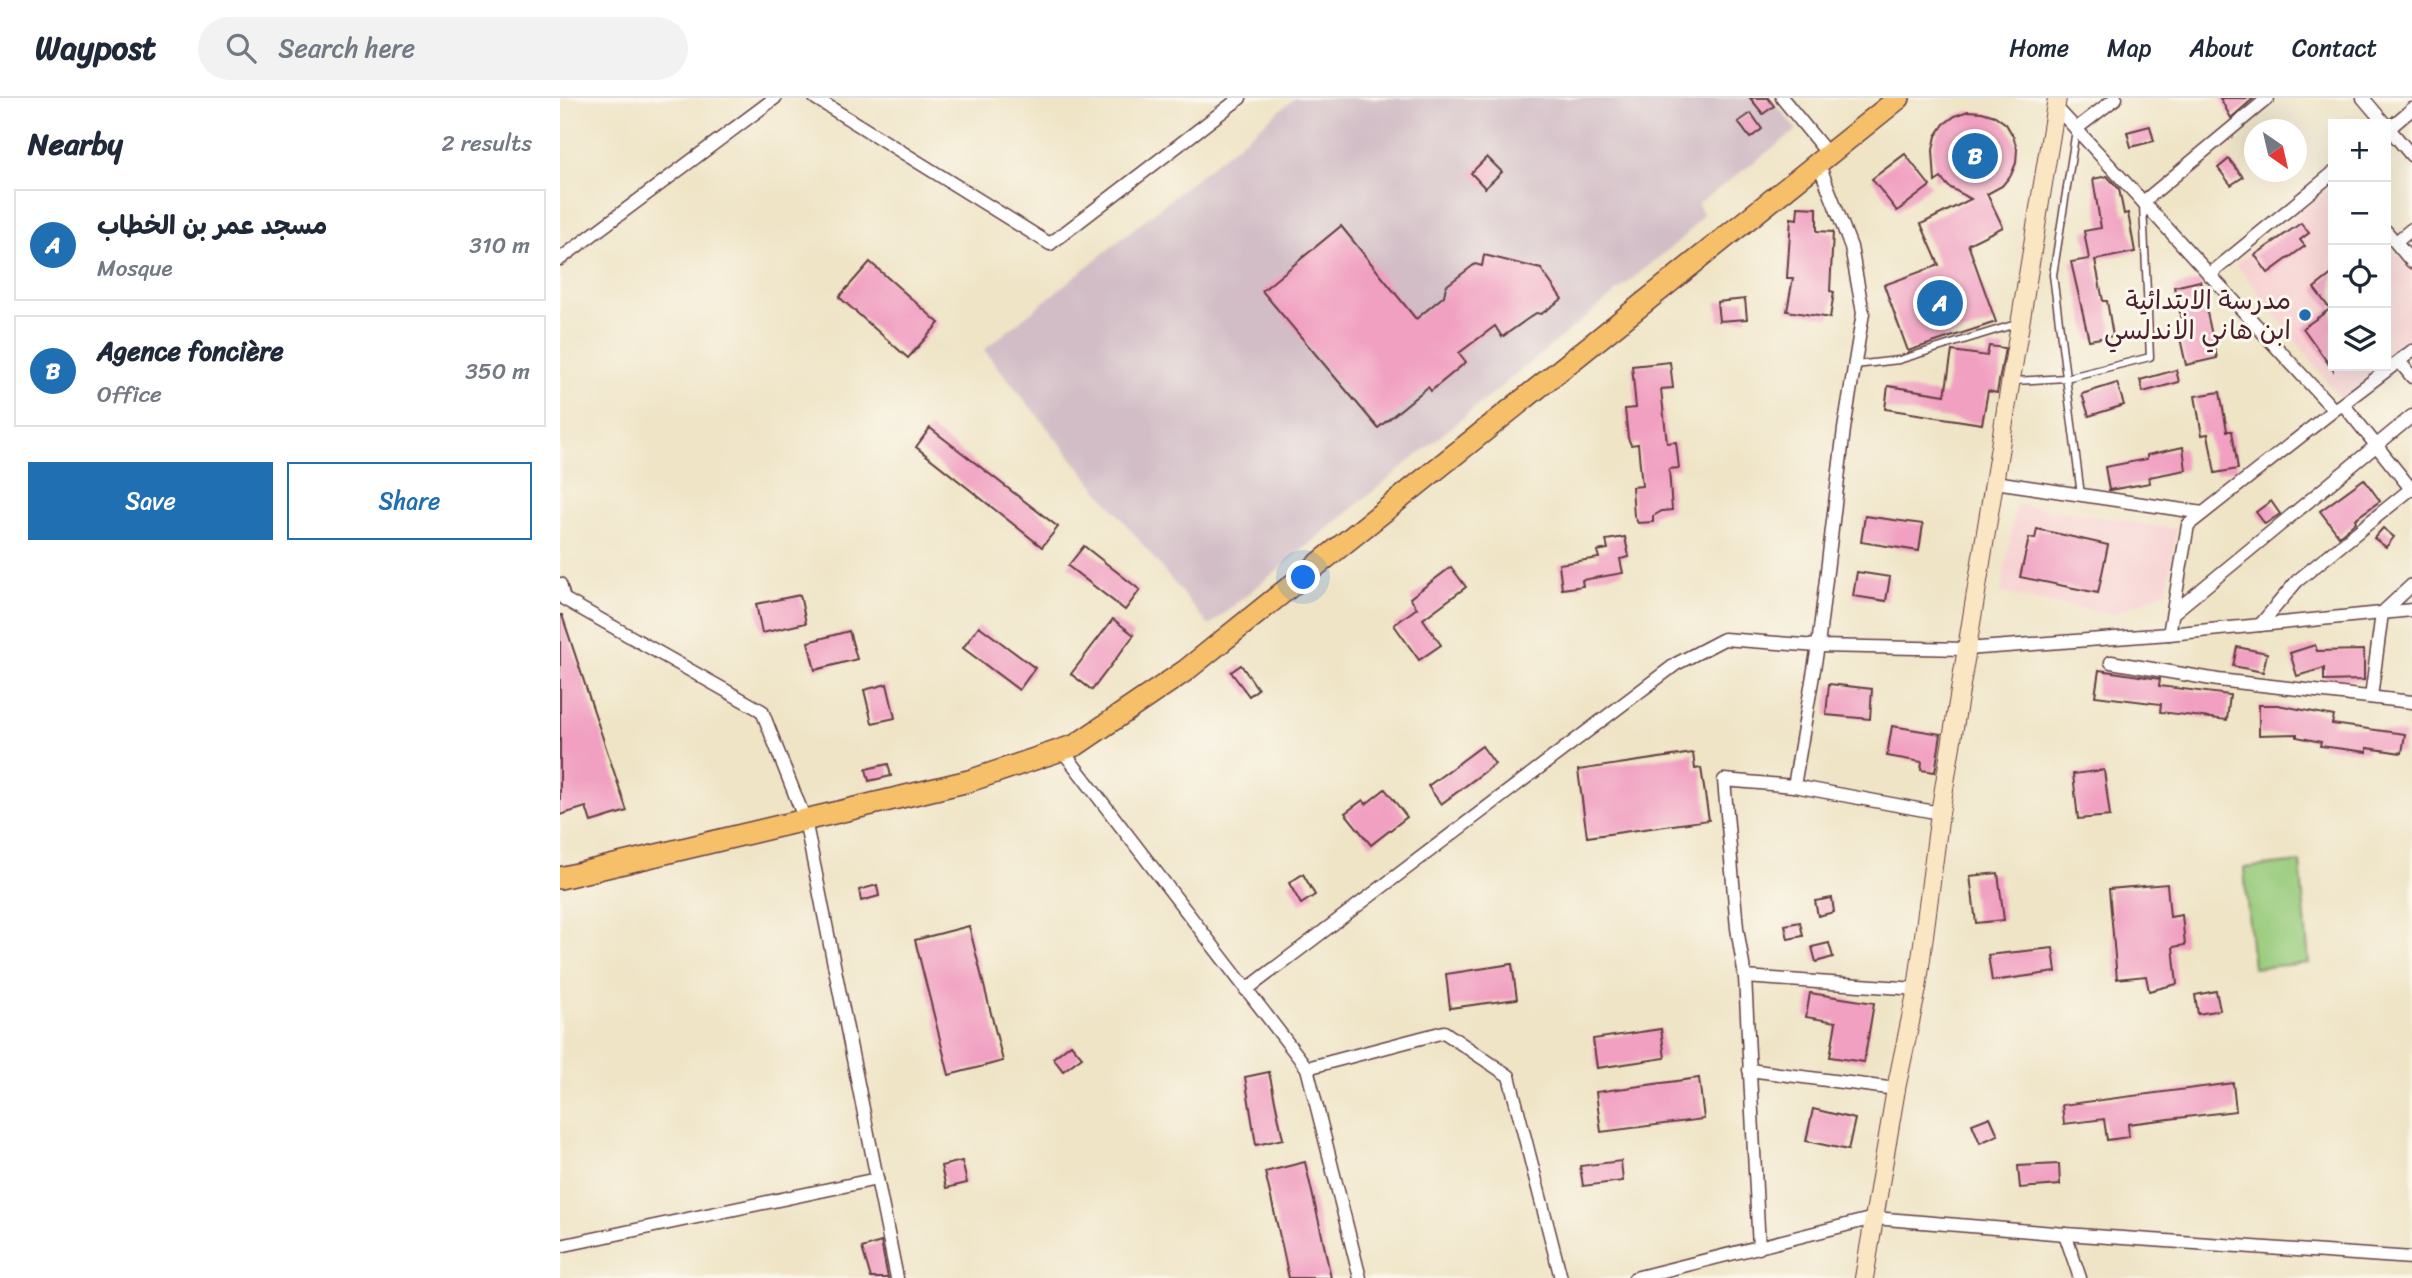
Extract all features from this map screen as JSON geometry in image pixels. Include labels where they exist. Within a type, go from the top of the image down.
[{"type":"main road","points":[[560,878],[969,781],[1076,746],[1185,671],[1899,98]]},
{"type":"main road","points":[[1864,1278],[1896,1089],[1917,989],[1940,813],[2056,102]]},
{"type":"street","points":[[560,259],[775,98]]},
{"type":"street","points":[[815,98],[1050,244],[1240,98]]},
{"type":"street","points":[[1782,98],[1823,158],[1852,247],[1863,313],[1844,429],[1818,646],[1794,786]]},
{"type":"street","points":[[2076,129],[2116,98]]},
{"type":"street","points":[[2143,202],[2268,98]]},
{"type":"street","points":[[2363,98],[2380,119]]},
{"type":"street","points":[[2056,102],[2076,129],[2209,275],[2376,446],[2412,489],[2297,581],[2260,625]]},
{"type":"street","points":[[2391,124],[2412,109]]},
{"type":"street","points":[[2391,133],[2412,156]]},
{"type":"street","points":[[2209,275],[2328,177]]},
{"type":"street","points":[[2396,242],[2412,229]]},
{"type":"street","points":[[2391,236],[2412,262]]},
{"type":"street","points":[[2169,634],[2188,525],[2412,351]]},
{"type":"street","points":[[2399,362],[2412,377]]},
{"type":"street","points":[[2173,613],[2412,416]]},
{"type":"street","points":[[1994,482],[2203,513]]},
{"type":"street","points":[[560,585],[564,599],[762,711],[805,820],[897,1278]]},
{"type":"street","points":[[2371,697],[2382,613],[2412,585]]},
{"type":"street","points":[[1246,990],[1676,664],[1724,639],[1818,646],[1966,649],[2169,634],[2412,610]]},
{"type":"street","points":[[2111,662],[2218,680],[2412,702]]},
{"type":"street","points":[[1062,750],[1307,1069],[1360,1278]]},
{"type":"street","points":[[1759,1248],[1745,977],[1737,928],[1724,780],[1794,786],[1940,813]]},
{"type":"street","points":[[1745,977],[1917,989]]},
{"type":"street","points":[[1307,1069],[1444,1032],[1509,1076],[1561,1278]]},
{"type":"street","points":[[1749,1070],[1896,1089]]},
{"type":"street","points":[[560,1246],[877,1179]]},
{"type":"street","points":[[1643,1277],[1874,1217],[2064,1234],[2412,1258]]},
{"type":"street","points":[[2064,1234],[2080,1278]]},
{"type":"lane","points":[[2076,129],[2053,275],[2081,495]]},
{"type":"lane","points":[[2012,382],[2066,378],[2150,357],[2143,202]]},
{"type":"lane","points":[[1855,365],[1899,360],[2022,322]]},
{"type":"shaded area","points":[[1295,98],[1770,98],[1797,130],[1698,204],[1703,214],[1686,235],[1209,626],[984,350]]},
{"type":"shaded area","name":"مدرسة الابتدائية ابن هاني الاندلسي","points":[[2328,190],[2328,371],[2377,371],[2341,399],[2236,264]]},
{"type":"shaded area","points":[[2391,247],[2412,273],[2412,344],[2391,361]]},
{"type":"shaded area","points":[[2016,504],[2176,529],[2167,591],[2112,615],[2001,593]]},
{"type":"green space","points":[[2300,862],[2309,963],[2253,968],[2244,868]]},
{"type":"building","points":[[1750,98],[1768,98],[1774,106],[1763,114]]},
{"type":"building","points":[[2220,98],[2254,98],[2231,118]]},
{"type":"building","points":[[1968,111],[1995,116],[2006,124],[2017,149],[2016,163],[2011,175],[2002,186],[1987,194],[2003,227],[1968,244],[1996,322],[1908,351],[1884,285],[1939,265],[1921,224],[1971,199],[1949,187],[1941,178],[1935,182],[1933,150],[1936,136],[1944,124]]},
{"type":"building","points":[[1751,113],[1762,129],[1750,138],[1738,122]]},
{"type":"building","points":[[2150,126],[2154,141],[2131,147],[2127,132]]},
{"type":"building","points":[[1905,154],[1930,186],[1897,211],[1872,179]]},
{"type":"building","points":[[1487,157],[1502,172],[1485,188],[1471,173]]},
{"type":"building","points":[[2229,159],[2243,177],[2231,185],[2218,168]]},
{"type":"building","points":[[2107,176],[2119,189],[2124,214],[2128,213],[2135,252],[2095,260],[2103,301],[2107,301],[2113,336],[2089,340],[2071,262],[2089,259],[2084,231],[2101,228],[2093,179]]},
{"type":"building","points":[[1798,207],[1817,208],[1817,231],[1833,232],[1830,291],[1834,292],[1830,318],[1787,311],[1793,278],[1787,278],[1791,218],[1797,219]]},
{"type":"building","points":[[2301,223],[2309,233],[2300,240],[2305,246],[2268,273],[2255,255]]},
{"type":"building","points":[[1341,226],[1416,319],[1444,296],[1446,286],[1475,264],[1482,266],[1484,255],[1541,269],[1562,299],[1502,337],[1495,326],[1459,353],[1466,362],[1431,391],[1428,387],[1378,428],[1262,291]]},
{"type":"building","points":[[870,262],[939,323],[908,358],[839,297]]},
{"type":"building","points":[[2328,277],[2328,306],[2314,288]]},
{"type":"building","points":[[2200,281],[2217,358],[2186,365],[2180,338],[2186,337],[2174,287]]},
{"type":"building","points":[[1745,299],[1747,319],[1719,321],[1717,302]]},
{"type":"building","points":[[2328,310],[2328,363],[2303,328]]},
{"type":"building","points":[[1989,346],[2005,348],[1997,393],[1988,391],[1982,424],[1885,409],[1888,386],[1945,395],[1952,351],[1987,356]]},
{"type":"building","points":[[1670,362],[1673,388],[1661,389],[1667,443],[1676,442],[1679,468],[1669,469],[1672,510],[1653,516],[1653,522],[1638,523],[1634,516],[1632,487],[1642,486],[1638,444],[1631,445],[1628,438],[1625,409],[1636,408],[1632,366]]},
{"type":"building","points":[[2176,370],[2179,382],[2143,392],[2140,380]]},
{"type":"building","points":[[2117,383],[2124,405],[2089,416],[2082,394]]},
{"type":"building","points":[[2220,392],[2227,431],[2232,431],[2238,469],[2215,473],[2208,434],[2202,435],[2195,396]]},
{"type":"building","points":[[930,428],[1058,527],[1042,547],[916,447]]},
{"type":"building","points":[[2183,447],[2186,470],[2149,477],[2150,483],[2109,490],[2105,467],[2147,459],[2147,455]]},
{"type":"building","points":[[2364,479],[2380,501],[2355,519],[2356,522],[2339,536],[2320,511]]},
{"type":"building","points":[[2271,501],[2280,514],[2265,524],[2256,512]]},
{"type":"building","points":[[1865,516],[1923,524],[1919,551],[1861,542]]},
{"type":"building","points":[[2383,528],[2394,537],[2386,547],[2374,538]]},
{"type":"building","points":[[2037,529],[2108,545],[2098,593],[2020,577],[2029,538],[2035,539]]},
{"type":"building","points":[[1625,537],[1629,557],[1620,559],[1623,573],[1582,580],[1583,586],[1562,589],[1559,564],[1599,558],[1597,551],[1608,549],[1606,540]]},
{"type":"building","points":[[1084,546],[1140,590],[1125,610],[1068,566]]},
{"type":"building","points":[[1451,567],[1466,587],[1423,619],[1441,645],[1419,660],[1394,625],[1417,608],[1410,598]]},
{"type":"building","points":[[1857,572],[1890,577],[1886,601],[1853,596]]},
{"type":"building","points":[[800,595],[806,623],[762,633],[756,604]]},
{"type":"building","points":[[560,615],[627,811],[591,822],[586,807],[560,815]]},
{"type":"building","points":[[1113,619],[1134,635],[1092,690],[1071,674]]},
{"type":"building","points":[[979,626],[1035,668],[1019,690],[963,648]]},
{"type":"building","points":[[849,631],[857,659],[815,670],[808,642]]},
{"type":"building","points":[[2315,645],[2317,651],[2364,650],[2364,680],[2324,681],[2324,668],[2297,676],[2290,653]]},
{"type":"building","points":[[2237,647],[2267,653],[2263,672],[2233,666]]},
{"type":"building","points":[[1241,665],[1258,689],[1249,696],[1231,672]]},
{"type":"building","points":[[2099,670],[2160,679],[2159,686],[2230,695],[2227,720],[2160,712],[2161,704],[2095,696]]},
{"type":"building","points":[[887,684],[895,718],[872,723],[864,690]]},
{"type":"building","points":[[1829,684],[1872,689],[1870,719],[1826,715]]},
{"type":"building","points":[[2259,705],[2278,705],[2334,716],[2332,724],[2405,734],[2402,753],[2320,746],[2321,742],[2297,737],[2297,734],[2259,735]]},
{"type":"building","points":[[1892,726],[1941,734],[1935,772],[1921,770],[1922,762],[1887,756]]},
{"type":"building","points":[[1482,746],[1495,764],[1441,804],[1428,786]]},
{"type":"building","points":[[1693,753],[1695,769],[1701,768],[1709,820],[1587,837],[1578,770]]},
{"type":"building","points":[[888,764],[891,776],[869,781],[866,769]]},
{"type":"building","points":[[2104,770],[2110,816],[2078,819],[2073,774]]},
{"type":"building","points":[[1385,789],[1407,817],[1371,845],[1345,813],[1363,800],[1366,804]]},
{"type":"building","points":[[1998,873],[2004,920],[1976,923],[1970,876]]},
{"type":"building","points":[[1303,874],[1315,895],[1301,904],[1289,883]]},
{"type":"building","points":[[2167,884],[2170,917],[2182,915],[2185,945],[2173,947],[2177,984],[2149,991],[2146,976],[2117,979],[2109,889]]},
{"type":"building","points":[[877,885],[879,896],[861,901],[859,890]]},
{"type":"building","points":[[1832,898],[1834,912],[1818,916],[1815,901]]},
{"type":"building","points":[[1800,922],[1803,936],[1788,939],[1785,925]]},
{"type":"building","points":[[969,926],[1003,1061],[949,1075],[915,940]]},
{"type":"building","points":[[1829,943],[1833,957],[1816,962],[1812,947]]},
{"type":"building","points":[[2053,948],[2056,972],[1992,981],[1988,955]]},
{"type":"building","points":[[1512,964],[1517,999],[1450,1008],[1446,974]]},
{"type":"building","points":[[2216,991],[2220,1010],[2198,1014],[2195,995]]},
{"type":"building","points":[[1810,993],[1874,1003],[1864,1062],[1830,1057],[1836,1022],[1806,1017]]},
{"type":"building","points":[[1661,1029],[1665,1058],[1597,1068],[1593,1039]]},
{"type":"building","points":[[1071,1044],[1082,1057],[1063,1071],[1053,1058]]},
{"type":"building","points":[[1269,1072],[1283,1139],[1256,1145],[1245,1077]]},
{"type":"building","points":[[1699,1078],[1704,1119],[1601,1132],[1596,1092]]},
{"type":"building","points":[[2233,1083],[2236,1111],[2128,1124],[2129,1137],[2107,1140],[2104,1119],[2064,1124],[2062,1105]]},
{"type":"building","points":[[1813,1109],[1855,1119],[1848,1150],[1806,1141]]},
{"type":"building","points":[[1990,1117],[1998,1135],[1980,1143],[1972,1124]]},
{"type":"building","points":[[962,1161],[967,1183],[946,1188],[941,1166]]},
{"type":"building","points":[[1621,1161],[1623,1181],[1583,1186],[1580,1166]]},
{"type":"building","points":[[1305,1162],[1331,1278],[1289,1278],[1265,1172]]},
{"type":"building","points":[[2059,1164],[2060,1185],[2020,1188],[2018,1166]]},
{"type":"building","points":[[881,1242],[888,1278],[871,1278],[862,1248]]},
{"type":"place","name":"Agence foncière","points":[[1975,156]]},
{"type":"place","name":"مسجد عمر بن الخطاب","points":[[1940,303]]},
{"type":"place","name":"مدرسة الابتدائية ابن هاني الاندلسي","points":[[2305,315]]}]
